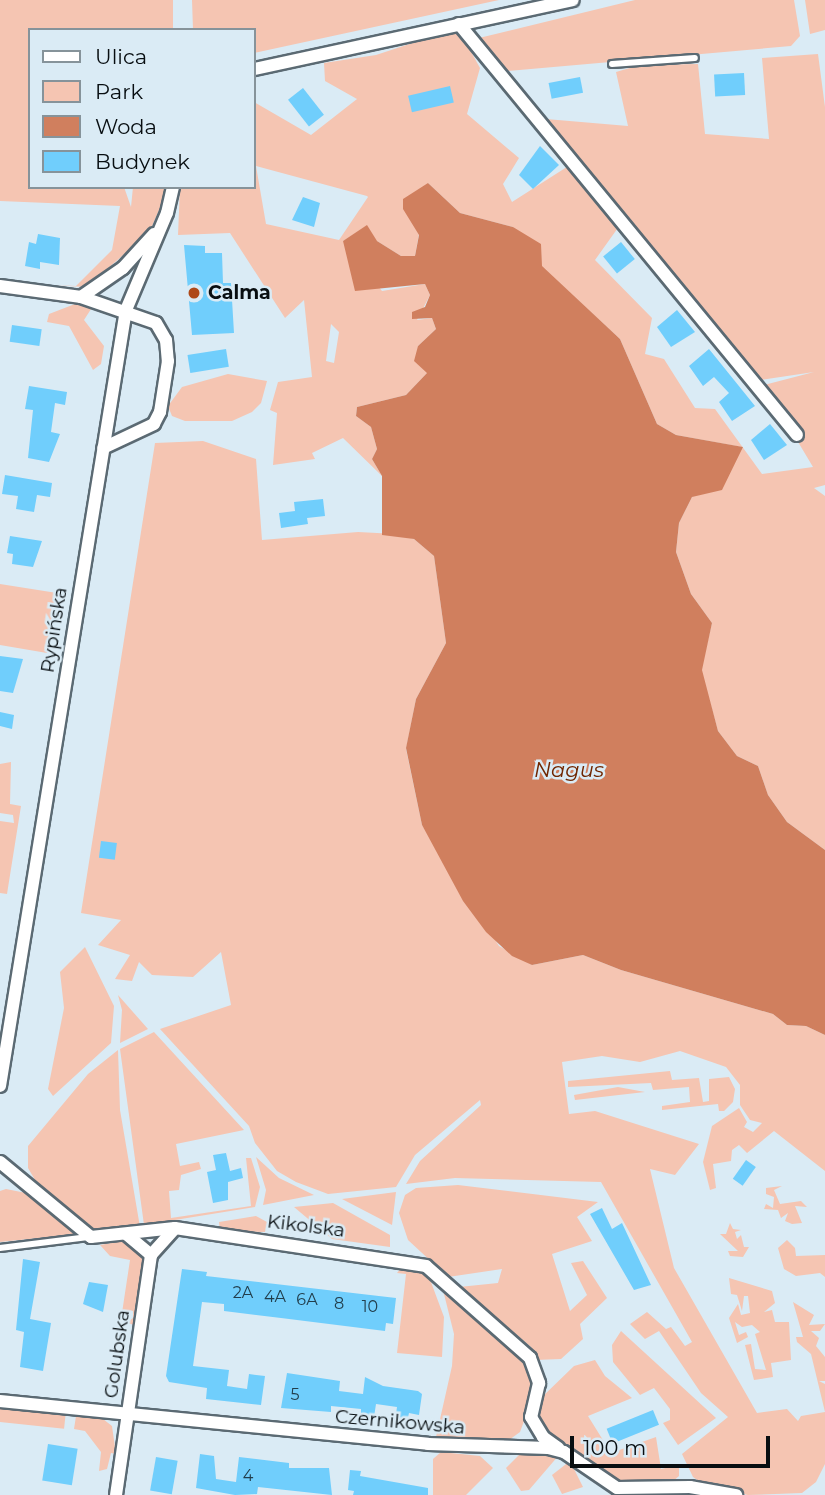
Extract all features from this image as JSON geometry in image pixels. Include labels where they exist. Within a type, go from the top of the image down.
[{"type":"street","points":[[256,69],[573,0]]},
{"type":"street","points":[[460,24],[797,435]]},
{"type":"street","name":"Rypińska","points":[[0,1086],[125,310],[161,227],[172,189]]},
{"type":"street","points":[[81,297],[123,268],[161,227]]},
{"type":"street","points":[[0,286],[81,297],[125,310],[156,323],[166,340],[164,392],[154,424],[103,448]]},
{"type":"street","points":[[0,1162],[91,1237]]},
{"type":"street","points":[[126,1234],[151,1255],[175,1228]]},
{"type":"street","name":"Kikolska","points":[[91,1237],[175,1228],[410,1260],[431,1269],[530,1358],[539,1383],[531,1417],[543,1437],[564,1452]]},
{"type":"street","name":"Golubska","points":[[116,1495],[151,1255]]},
{"type":"street","name":"Czernikowska","points":[[0,1401],[127,1417],[428,1444],[536,1447],[564,1452],[617,1488],[690,1487],[736,1495]]},
{"type":"lane","points":[[612,64],[695,58]]},
{"type":"lane","points":[[0,1248],[91,1237]]},
{"type":"green space","points":[[0,0],[173,0],[173,28],[28,28],[28,189],[125,189],[131,207],[133,189],[168,189],[149,233],[86,287],[52,285],[76,286],[112,250],[120,206],[0,201]]},
{"type":"green space","points":[[192,0],[499,0],[256,53],[256,28],[193,28]]},
{"type":"green space","points":[[635,0],[794,0],[800,36],[791,46],[508,71],[479,38]]},
{"type":"green space","points":[[805,0],[825,0],[825,30],[810,34]]},
{"type":"green space","points":[[458,28],[480,68],[467,114],[519,158],[503,184],[512,202],[570,165],[620,225],[595,260],[652,318],[645,354],[664,359],[695,408],[715,409],[762,474],[813,467],[764,385],[814,372],[761,380],[546,119],[628,126],[616,72],[640,65],[698,64],[705,134],[769,139],[762,58],[818,54],[825,107],[825,485],[814,488],[825,496],[825,850],[787,822],[768,795],[758,766],[737,756],[718,731],[701,670],[712,623],[691,594],[676,552],[679,523],[692,497],[742,447],[676,435],[657,424],[620,339],[541,266],[513,227],[460,213],[428,183],[415,256],[401,256],[377,241],[354,236],[343,241],[382,291],[425,284],[430,295],[417,320],[432,318],[436,329],[418,346],[421,365],[428,372],[406,395],[357,407],[356,416],[371,427],[377,449],[372,459],[382,476],[343,438],[312,453],[315,459],[273,465],[277,413],[270,410],[278,382],[312,377],[304,300],[285,318],[230,233],[178,235],[180,189],[256,189],[256,166],[256,103],[311,135],[357,99],[325,81],[324,63],[376,55]],"holes":[[[256,166],[367,196],[339,240],[266,224]],[[331,324],[339,332],[334,363],[326,361]]]},
{"type":"green space","points":[[75,304],[93,306],[84,320],[104,346],[101,364],[93,370],[69,326],[47,322],[49,314]]},
{"type":"green space","points":[[228,374],[267,381],[261,403],[252,412],[232,421],[185,421],[172,416],[168,406],[182,387]]},
{"type":"green space","points":[[203,441],[256,459],[262,540],[358,532],[396,534],[414,539],[434,556],[446,643],[416,699],[406,749],[422,825],[499,946],[532,965],[583,955],[621,970],[773,1014],[787,1025],[806,1026],[825,1035],[825,1171],[774,1131],[747,1153],[739,1145],[732,1150],[731,1161],[713,1164],[716,1188],[710,1190],[703,1162],[712,1126],[739,1108],[747,1122],[744,1127],[753,1132],[762,1123],[750,1120],[740,1105],[740,1085],[726,1067],[680,1051],[640,1062],[602,1056],[562,1062],[569,1114],[595,1111],[699,1144],[675,1175],[650,1169],[674,1268],[757,1413],[787,1409],[798,1421],[801,1416],[825,1412],[825,1464],[816,1482],[802,1493],[748,1495],[706,1486],[693,1477],[682,1454],[728,1417],[701,1393],[659,1331],[645,1339],[630,1324],[647,1312],[666,1329],[671,1327],[685,1346],[692,1342],[601,1182],[455,1178],[406,1184],[420,1161],[481,1105],[480,1100],[415,1155],[396,1187],[328,1194],[296,1182],[277,1171],[255,1143],[249,1126],[160,1029],[231,1005],[221,952],[193,977],[152,975],[139,962],[132,981],[115,979],[130,955],[98,945],[121,920],[81,913],[155,443]]},
{"type":"green space","points":[[0,584],[57,593],[47,653],[0,645]]},
{"type":"green space","points":[[11,762],[10,804],[21,806],[7,894],[0,893],[0,821],[14,823],[13,815],[0,813],[0,764]]},
{"type":"green space","points":[[85,947],[114,1006],[111,1043],[53,1096],[48,1089],[64,1008],[60,972]]},
{"type":"green space","points":[[118,995],[148,1029],[120,1043],[122,1010]]},
{"type":"green space","points":[[154,1032],[244,1130],[176,1144],[180,1166],[199,1162],[201,1169],[181,1175],[179,1190],[169,1191],[171,1218],[251,1206],[246,1158],[251,1158],[260,1187],[255,1207],[144,1225],[120,1049]]},
{"type":"green space","points":[[118,1050],[120,1110],[140,1227],[98,1231],[84,1226],[38,1185],[28,1168],[28,1146],[88,1074]]},
{"type":"green space","points":[[670,1071],[672,1080],[699,1078],[703,1102],[709,1101],[709,1079],[729,1077],[735,1089],[733,1102],[724,1111],[719,1111],[718,1104],[662,1110],[662,1106],[690,1102],[689,1087],[653,1090],[651,1083],[568,1087],[568,1081]]},
{"type":"green space","points":[[618,1087],[645,1092],[575,1100],[574,1095]]},
{"type":"green space","points":[[256,1157],[279,1178],[314,1195],[263,1205],[266,1190]]},
{"type":"green space","points":[[458,1185],[598,1202],[577,1217],[592,1241],[552,1254],[570,1311],[587,1295],[571,1263],[583,1261],[607,1298],[580,1324],[583,1339],[561,1359],[535,1360],[531,1347],[459,1287],[498,1283],[502,1269],[448,1277],[408,1240],[399,1213],[405,1195],[416,1188]]},
{"type":"green space","points":[[782,1186],[774,1190],[780,1204],[801,1201],[807,1207],[795,1206],[802,1223],[792,1224],[785,1221],[788,1213],[781,1218],[778,1210],[764,1209],[766,1204],[773,1208],[774,1197],[766,1194],[766,1188]]},
{"type":"green space","points":[[6,1189],[31,1194],[78,1234],[0,1242],[0,1191]]},
{"type":"green space","points":[[396,1192],[392,1225],[342,1199]]},
{"type":"green space","points":[[333,1203],[390,1235],[390,1247],[332,1239],[294,1207]]},
{"type":"green space","points":[[256,1216],[267,1222],[265,1232],[220,1231],[219,1222]]},
{"type":"green space","points":[[730,1223],[733,1229],[741,1230],[735,1232],[737,1239],[741,1235],[744,1247],[749,1247],[743,1257],[730,1256],[728,1251],[738,1251],[720,1234],[726,1234]]},
{"type":"green space","points":[[128,1240],[144,1256],[135,1325],[126,1323],[133,1318],[133,1311],[128,1311],[120,1326],[130,1260],[110,1256],[100,1245]]},
{"type":"green space","points":[[787,1240],[795,1248],[796,1256],[825,1255],[825,1277],[820,1273],[796,1276],[784,1269],[778,1248]]},
{"type":"green space","points":[[415,1266],[428,1274],[444,1317],[442,1357],[397,1353],[406,1274],[397,1273],[402,1267]]},
{"type":"green space","points":[[729,1278],[772,1291],[775,1303],[764,1312],[772,1310],[775,1322],[789,1322],[791,1360],[771,1363],[773,1377],[754,1380],[745,1345],[751,1344],[755,1369],[766,1370],[755,1334],[760,1332],[752,1325],[742,1327],[735,1322],[739,1335],[746,1332],[748,1337],[737,1343],[729,1318],[738,1304],[741,1315],[750,1313],[748,1296],[744,1296],[742,1311],[737,1295],[731,1294]]},
{"type":"green space","points":[[442,1286],[525,1359],[533,1387],[530,1405],[520,1432],[509,1440],[436,1437],[452,1366],[454,1334]]},
{"type":"green space","points":[[793,1302],[814,1315],[809,1325],[825,1324],[820,1331],[811,1331],[819,1338],[816,1346],[825,1357],[825,1381],[819,1381],[825,1384],[825,1412],[811,1354],[797,1342],[796,1337],[803,1337]]},
{"type":"green space","points":[[621,1331],[716,1418],[678,1445],[663,1423],[670,1420],[670,1409],[654,1388],[640,1395],[613,1362],[612,1345]]},
{"type":"green space","points":[[595,1360],[605,1376],[632,1398],[588,1416],[611,1453],[656,1437],[661,1469],[679,1465],[679,1476],[672,1482],[614,1481],[592,1461],[553,1442],[537,1418],[540,1399],[574,1366]]},
{"type":"green space","points":[[0,1407],[66,1414],[64,1429],[0,1422]]},
{"type":"green space","points":[[76,1416],[103,1419],[112,1426],[116,1454],[111,1453],[107,1469],[99,1471],[101,1452],[85,1431],[74,1429]]},
{"type":"green space","points":[[523,1451],[559,1455],[529,1490],[521,1491],[506,1468]]},
{"type":"green space","points":[[441,1452],[480,1456],[493,1468],[466,1495],[433,1495],[433,1459]]},
{"type":"green space","points":[[570,1461],[583,1487],[562,1494],[552,1475]]},
{"type":"water","name":"Nagus","points":[[428,183],[460,213],[513,227],[541,244],[542,266],[620,339],[657,424],[676,435],[743,447],[722,490],[692,497],[679,523],[676,552],[691,594],[712,623],[702,670],[718,731],[737,756],[758,766],[768,795],[787,822],[825,850],[825,1035],[806,1026],[787,1025],[773,1014],[621,970],[583,955],[532,965],[512,956],[486,932],[463,901],[422,825],[406,748],[416,699],[446,643],[434,556],[414,539],[382,535],[382,476],[372,459],[377,449],[371,427],[356,416],[357,407],[406,395],[427,373],[414,361],[418,346],[436,329],[432,318],[412,319],[412,312],[425,307],[430,295],[425,284],[355,291],[343,241],[367,225],[377,241],[401,256],[415,256],[419,235],[403,209],[403,199]]},
{"type":"building","points":[[744,73],[745,95],[715,97],[714,75]]},
{"type":"building","points":[[580,77],[583,93],[552,99],[549,83]]},
{"type":"building","points":[[450,86],[454,103],[412,112],[408,96]]},
{"type":"building","points":[[303,88],[324,115],[309,126],[288,100]]},
{"type":"building","points":[[540,146],[559,165],[533,189],[519,175]]},
{"type":"building","points":[[303,197],[320,203],[314,227],[292,220]]},
{"type":"building","points":[[38,234],[60,238],[59,265],[40,262],[40,269],[25,266],[29,242],[36,244]]},
{"type":"building","points":[[621,242],[635,259],[617,274],[603,256]]},
{"type":"building","points":[[184,245],[205,246],[205,253],[222,253],[223,283],[231,283],[234,333],[192,335]]},
{"type":"building","points":[[677,310],[695,332],[671,347],[657,327]]},
{"type":"building","points":[[12,325],[42,329],[39,346],[10,342]]},
{"type":"building","points":[[226,349],[229,367],[190,373],[187,355]]},
{"type":"building","points":[[709,349],[755,406],[732,421],[719,402],[729,393],[714,377],[703,386],[689,366]]},
{"type":"building","points":[[29,386],[67,392],[65,405],[55,403],[51,432],[60,434],[49,462],[28,458],[33,410],[25,409]]},
{"type":"building","points":[[770,424],[787,445],[764,460],[751,440]]},
{"type":"building","points":[[5,475],[52,483],[50,497],[37,495],[34,512],[16,509],[18,496],[2,494]]},
{"type":"building","points":[[323,499],[325,516],[307,518],[308,524],[281,528],[279,513],[295,511],[294,502]]},
{"type":"building","points":[[10,536],[42,541],[33,567],[12,564],[13,554],[7,553]]},
{"type":"building","points":[[0,656],[23,659],[13,693],[0,691]]},
{"type":"building","points":[[0,712],[14,715],[12,729],[0,726]]},
{"type":"building","points":[[101,841],[117,843],[115,860],[99,858]]},
{"type":"building","points":[[226,1153],[230,1171],[241,1168],[243,1178],[228,1182],[228,1200],[213,1203],[207,1172],[216,1170],[213,1155]]},
{"type":"building","points":[[746,1160],[756,1167],[743,1186],[733,1179]]},
{"type":"building","points":[[602,1208],[612,1229],[622,1223],[651,1285],[634,1290],[590,1214]]},
{"type":"building","points":[[23,1259],[40,1262],[30,1319],[51,1323],[43,1371],[20,1367],[24,1332],[16,1330]]},
{"type":"building","points":[[182,1269],[207,1272],[206,1276],[396,1298],[393,1324],[386,1323],[385,1331],[224,1311],[224,1304],[202,1302],[193,1366],[229,1370],[227,1386],[247,1389],[249,1374],[265,1376],[261,1405],[206,1399],[207,1388],[169,1382],[166,1376]]},
{"type":"building","points":[[89,1282],[108,1285],[103,1312],[83,1304]]},
{"type":"building","points":[[287,1373],[340,1381],[339,1391],[363,1394],[365,1377],[383,1386],[418,1391],[422,1394],[419,1415],[409,1413],[407,1422],[395,1421],[397,1407],[376,1404],[374,1417],[361,1415],[361,1409],[331,1406],[331,1412],[281,1408]]},
{"type":"building","points":[[653,1410],[659,1425],[613,1444],[607,1429]]},
{"type":"building","points":[[48,1444],[78,1449],[72,1485],[42,1481]]},
{"type":"building","points":[[200,1454],[214,1456],[216,1479],[236,1482],[239,1457],[289,1463],[289,1468],[329,1468],[332,1495],[258,1487],[257,1494],[235,1495],[196,1488]]},
{"type":"building","points":[[156,1457],[178,1461],[172,1494],[150,1490]]},
{"type":"building","points":[[350,1470],[361,1471],[360,1476],[428,1488],[428,1495],[353,1495],[354,1491],[348,1490]]},
{"type":"place","name":"Calma","points":[[194,293]]}]
